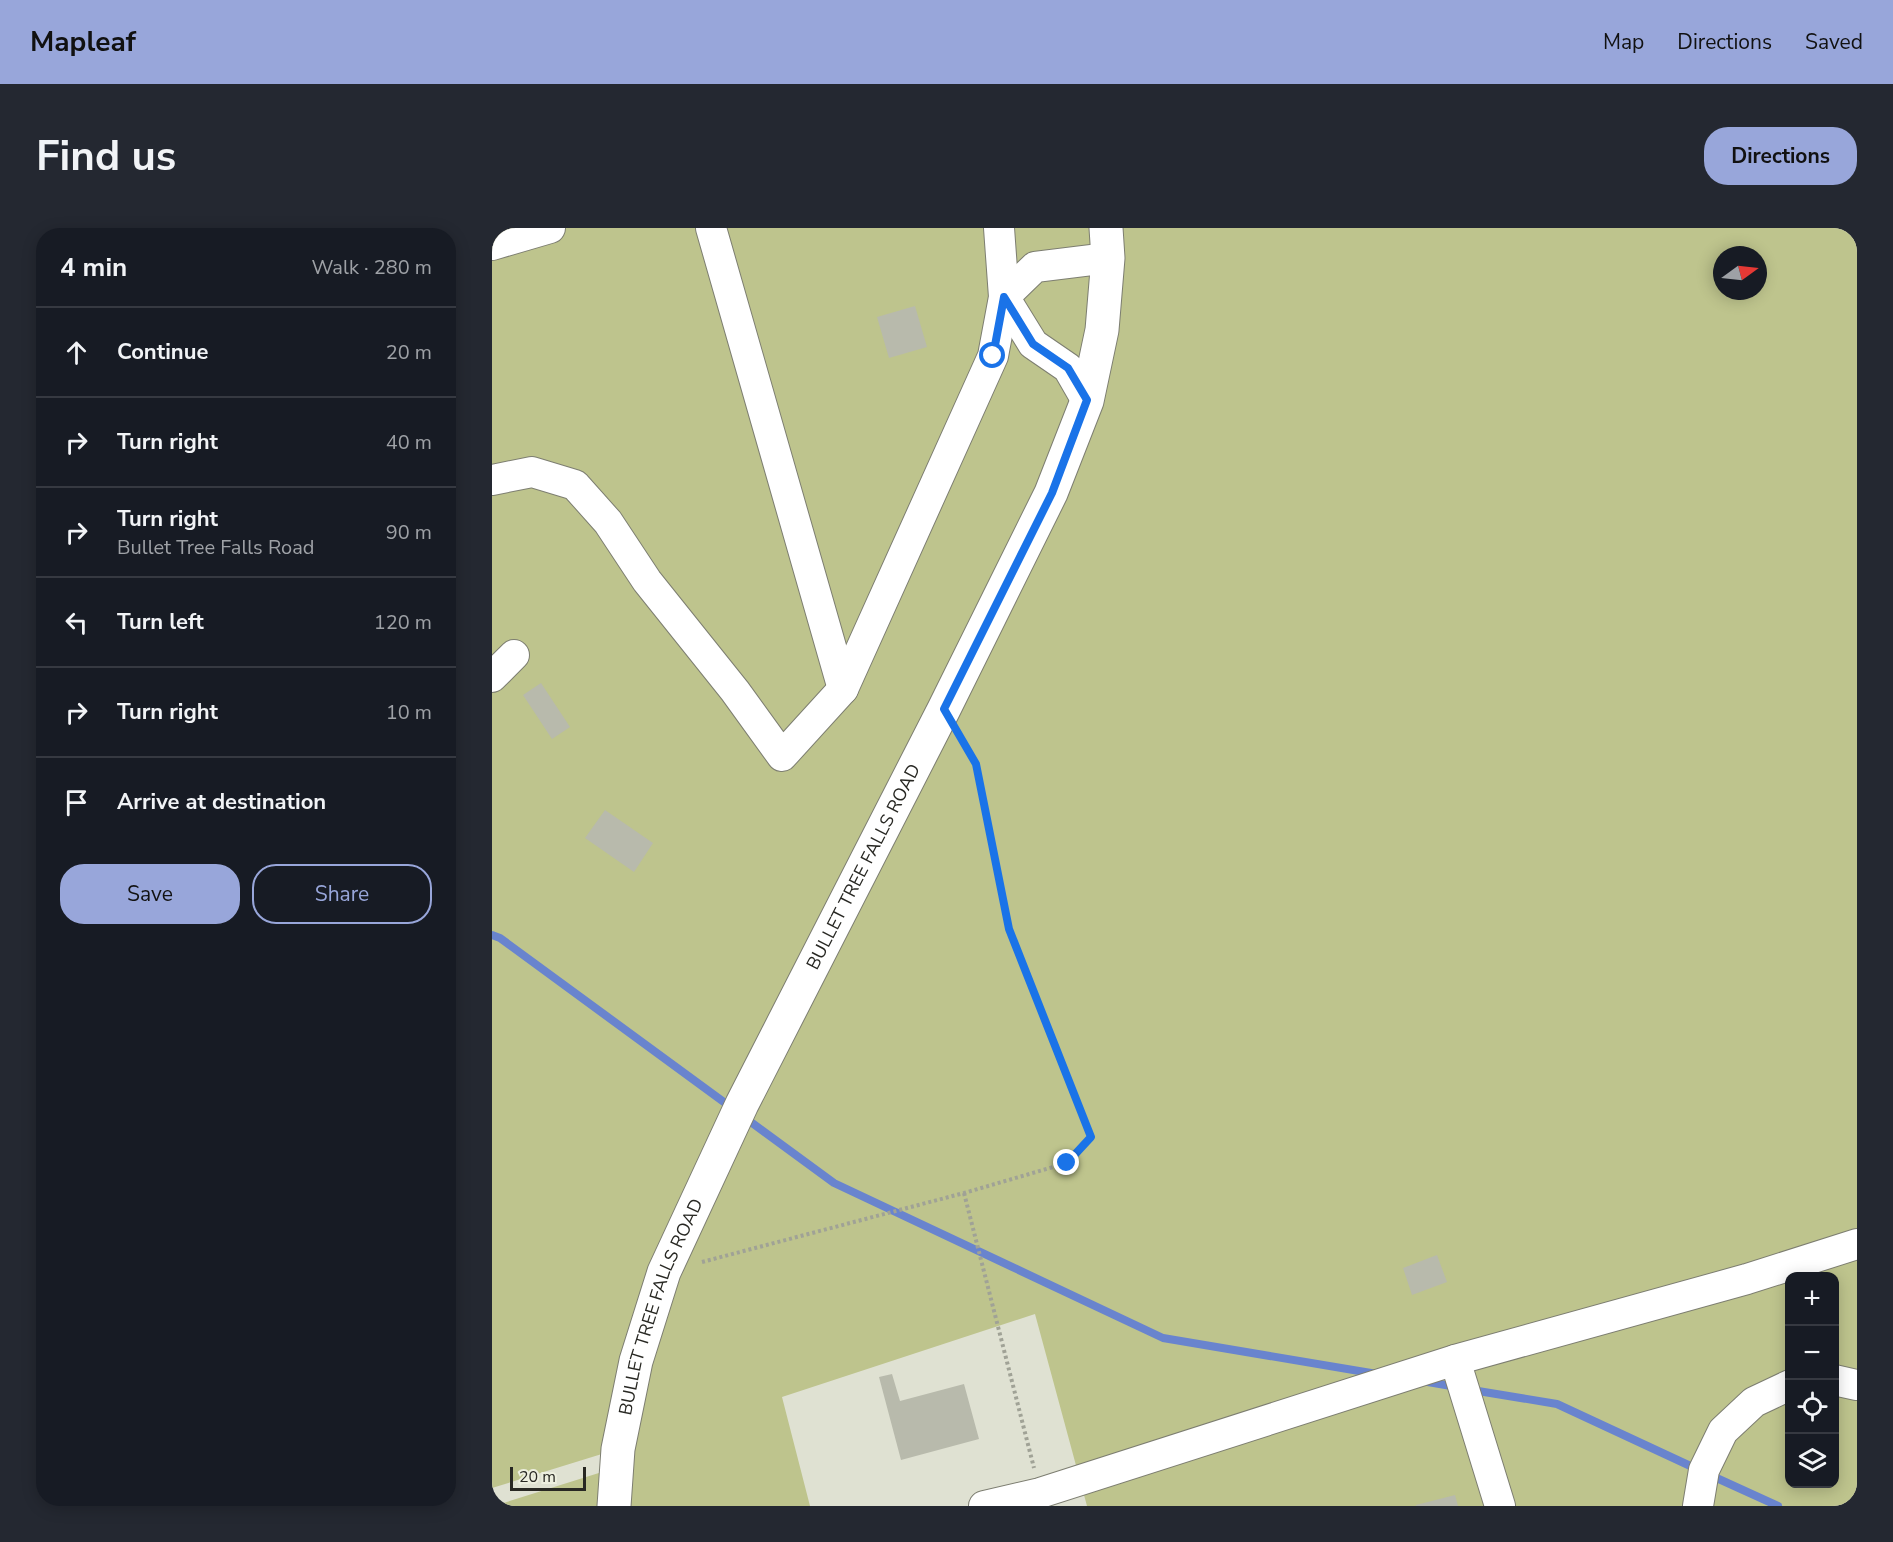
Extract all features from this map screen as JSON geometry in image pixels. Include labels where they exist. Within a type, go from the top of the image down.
[{"type":"main road","name":"BULLET TREE FALLS ROAD","points":[[614,1506],[618,1449],[634,1372],[664,1272],[742,1104],[1052,493],[1087,400],[1102,330],[1107,243]]},
{"type":"street","points":[[492,245],[550,228]]},
{"type":"street","points":[[711,228],[843,689]]},
{"type":"street","points":[[492,480],[532,472],[575,485],[608,522],[647,581],[735,691],[782,756],[843,689],[993,356],[1004,297],[999,228]]},
{"type":"street","points":[[1004,297],[1035,267],[1107,243]]},
{"type":"street","points":[[1004,297],[1033,344],[1068,368],[1087,400]]},
{"type":"street","points":[[492,677],[514,654]]},
{"type":"street","points":[[984,1506],[1040,1493],[1455,1360],[1747,1279],[1857,1244]]},
{"type":"street","points":[[1455,1360],[1500,1506]]},
{"type":"street","points":[[1839,1381],[1857,1385]]},
{"type":"street","points":[[1698,1506],[1704,1470],[1723,1431],[1754,1402],[1785,1387]]},
{"type":"path","points":[[664,1272],[1067,1163],[1091,1137],[1009,929],[976,764],[944,709]]},
{"type":"path","points":[[964,1192],[1040,1493]]},
{"type":"green space","points":[[492,228],[1857,228],[1857,1506],[1087,1506],[1035,1314],[782,1397],[810,1506],[619,1506],[618,1449],[492,1488]]},
{"type":"green space","points":[[602,1472],[603,1506],[494,1506]]},
{"type":"building","points":[[915,306],[927,347],[889,358],[877,317]]},
{"type":"building","points":[[541,683],[570,727],[552,739],[523,695]]},
{"type":"building","points":[[605,810],[653,843],[634,872],[585,838]]},
{"type":"building","points":[[1437,1255],[1447,1282],[1412,1295],[1403,1268]]},
{"type":"building","points":[[892,1374],[900,1401],[964,1384],[979,1439],[901,1460],[879,1377]]},
{"type":"building","points":[[1455,1495],[1458,1506],[1416,1506],[1416,1505]]},
{"type":"waterway","points":[[492,935],[500,938],[732,1108]]},
{"type":"waterway","points":[[744,1117],[834,1183],[1163,1338],[1377,1374]]},
{"type":"waterway","points":[[1422,1381],[1457,1387]]},
{"type":"waterway","points":[[1472,1390],[1557,1404],[1699,1470]]},
{"type":"waterway","points":[[1710,1475],[1778,1506]]},
{"type":"route","points":[[993,356],[1004,297],[1033,344],[1068,368],[1087,400],[1052,493],[944,709],[976,764],[1009,929],[1091,1137],[1067,1163]]}]
